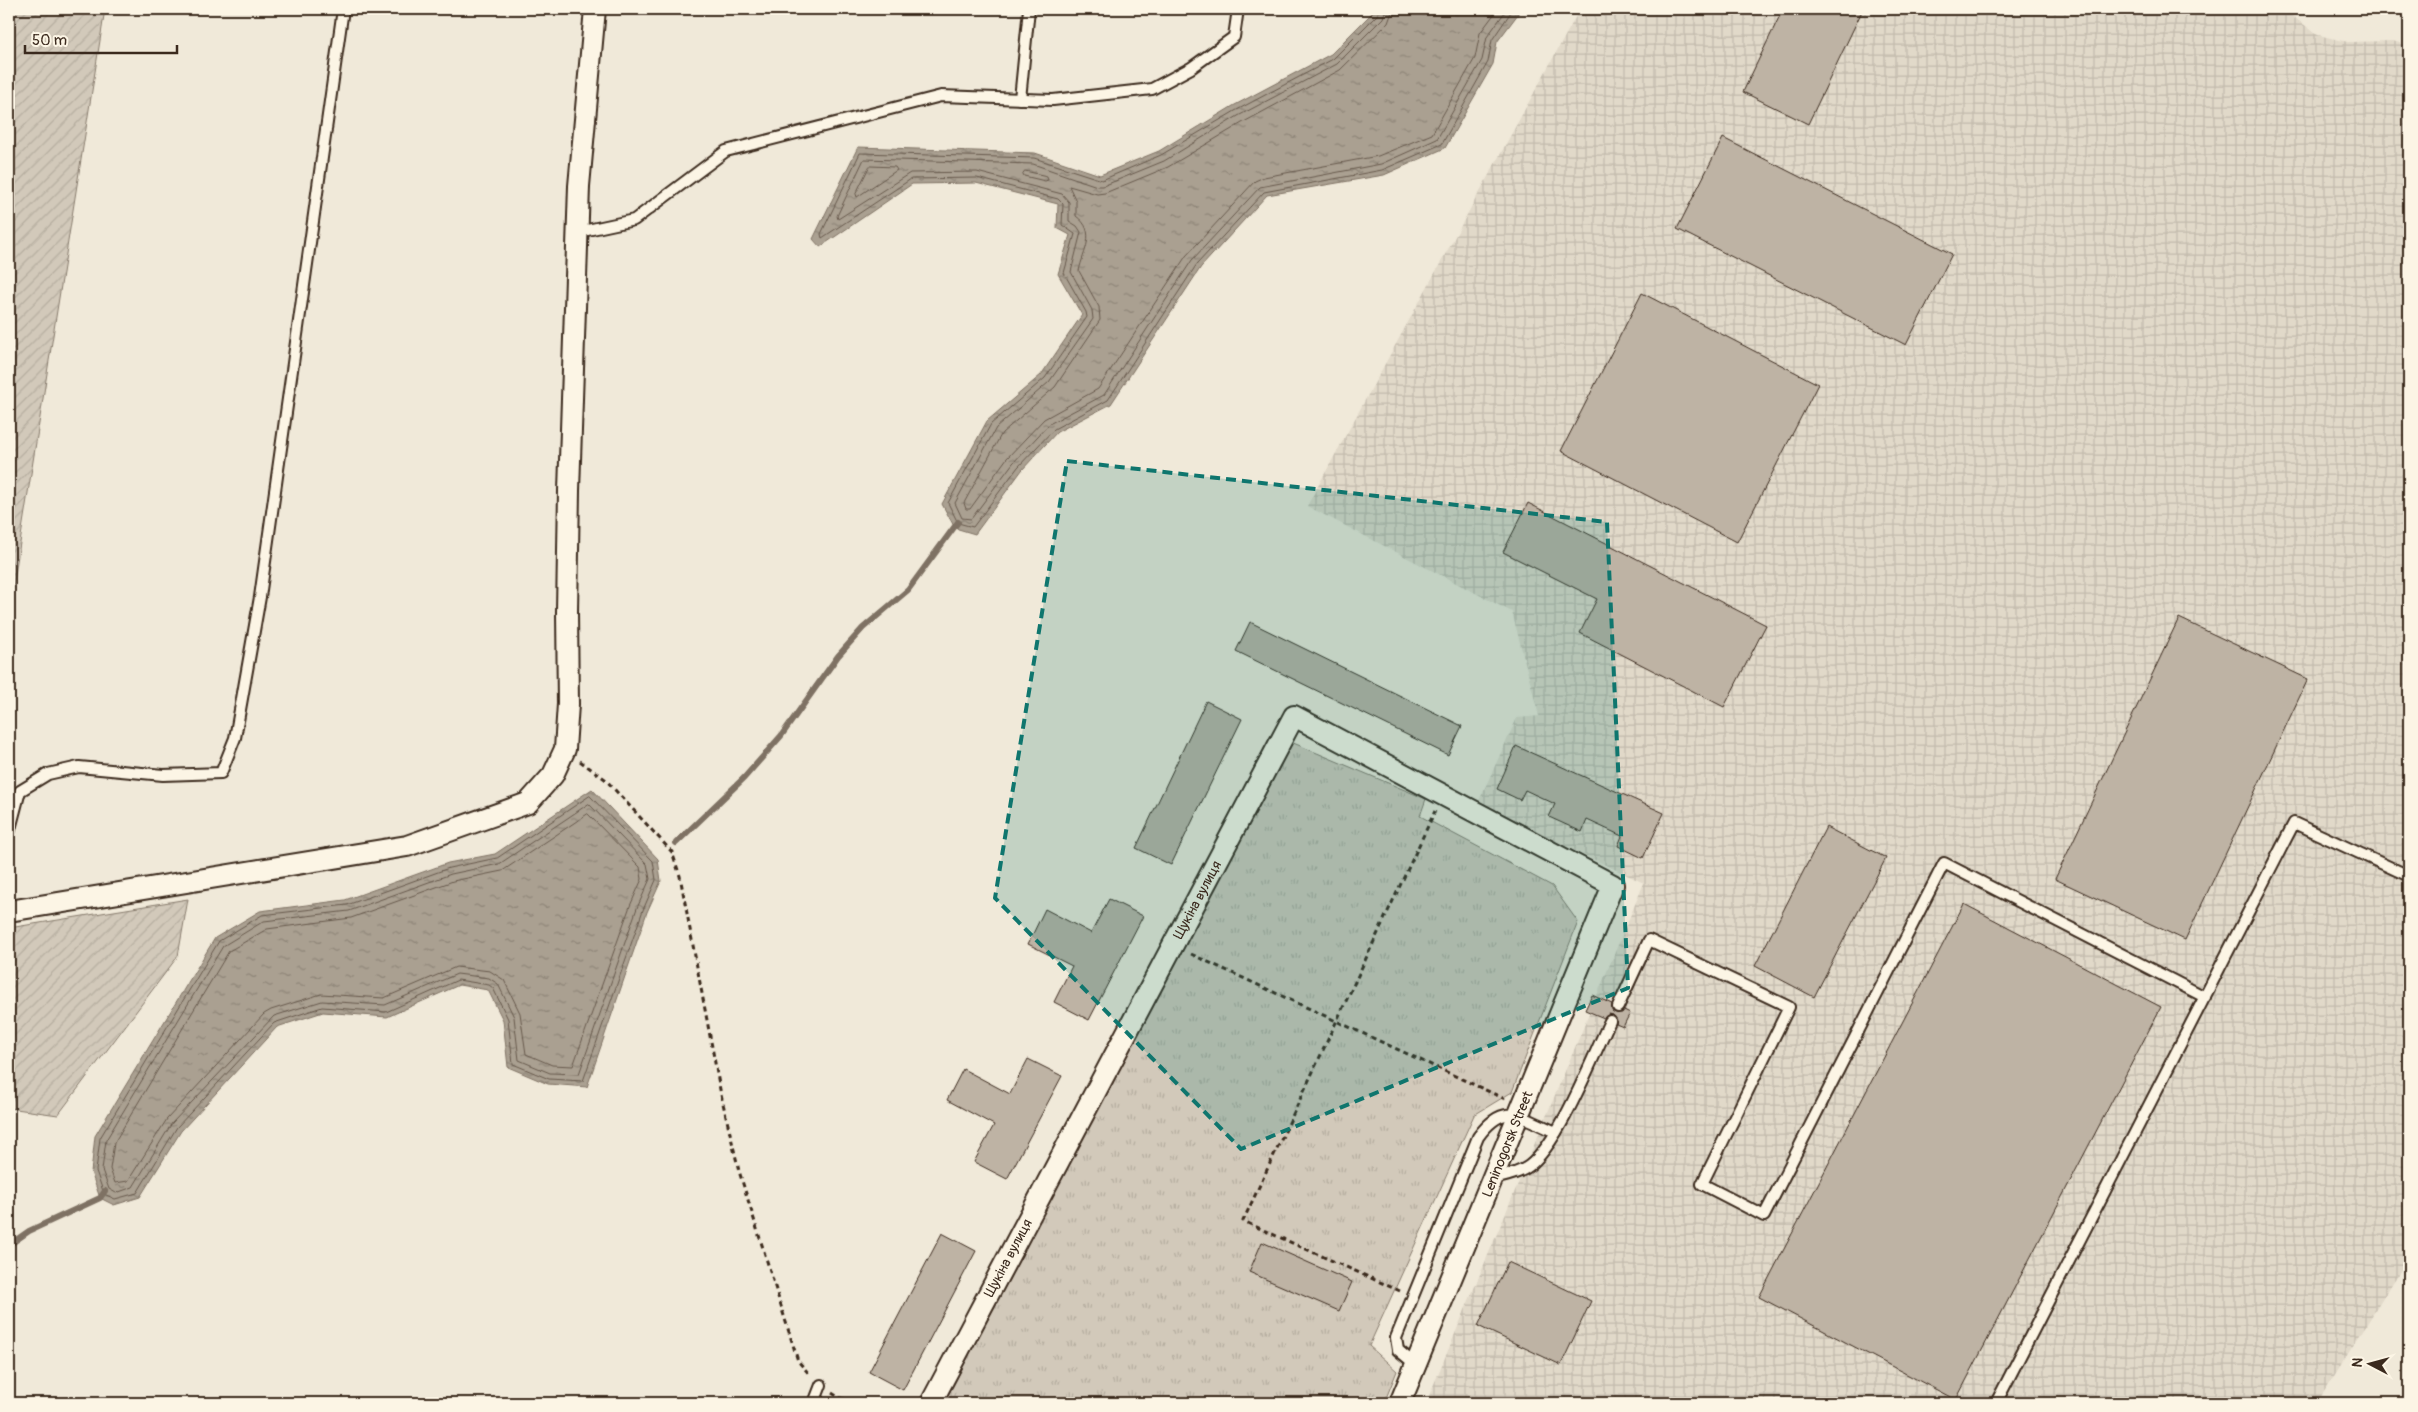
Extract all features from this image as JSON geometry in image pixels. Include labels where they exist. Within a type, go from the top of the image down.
[{"type":"street","points":[[9,911],[408,846],[528,803],[553,775],[565,750],[568,704],[569,491],[578,232],[582,136],[595,9]]},
{"type":"street","name":"Щукіна вулиця","points":[[931,1403],[1294,716],[1613,885]]},
{"type":"street","name":"Leninogorsk Street","points":[[1400,1403],[1613,885]]},
{"type":"lane","points":[[9,833],[20,791],[48,774],[78,767],[163,775],[221,773],[235,738],[260,597],[343,9]]},
{"type":"lane","points":[[1020,99],[1029,9]]},
{"type":"lane","points":[[578,232],[634,220],[726,151],[941,96],[1053,100],[1152,89],[1191,68],[1234,37],[1238,9]]},
{"type":"lane","points":[[1996,1403],[2294,824],[2409,876]]},
{"type":"lane","points":[[1618,1007],[1649,940],[1789,1007],[1702,1184],[1764,1216],[1944,863],[2205,997]]},
{"type":"lane","points":[[1493,1179],[1528,1167],[1542,1153],[1556,1132],[1610,1021]]},
{"type":"lane","points":[[1416,1366],[1398,1350],[1396,1338],[1478,1137],[1489,1122],[1504,1114],[1521,1112],[1556,1132]]},
{"type":"lane","points":[[814,1403],[821,1385]]},
{"type":"path","points":[[565,750],[605,779],[672,852],[680,876],[721,1095],[739,1171],[798,1361],[821,1385],[840,1398],[859,1403]]},
{"type":"path","points":[[1412,1297],[1244,1221],[1443,795]]},
{"type":"path","points":[[1172,945],[1337,1020],[1521,1112]]},
{"type":"highlighted area","points":[[1067,461],[1607,522],[1628,988],[1241,1149],[995,898]]},
{"type":"shaded area","points":[[1580,9],[2283,9],[2318,35],[2348,42],[2393,41],[2409,46],[2409,1257],[2317,1403],[1426,1403],[1644,883],[1477,805],[1517,718],[1539,716],[1512,612],[1307,506]]},
{"type":"green space","points":[[9,9],[105,9],[9,612]]},
{"type":"green space","points":[[1291,742],[1426,799],[1420,816],[1552,886],[1578,922],[1512,1092],[1474,1115],[1369,1346],[1397,1371],[1384,1403],[944,1403]]},
{"type":"green space","points":[[188,899],[178,956],[58,1115],[9,1108],[9,928]]},
{"type":"water","points":[[1376,9],[1518,9],[1518,14],[1497,42],[1493,64],[1445,148],[1384,175],[1267,195],[1201,267],[1111,404],[1057,432],[1022,470],[975,534],[955,528],[942,504],[987,421],[1041,375],[1082,315],[1058,274],[1070,235],[1057,228],[1058,204],[976,183],[912,184],[820,247],[813,239],[858,147],[1035,153],[1100,175],[1159,151],[1233,106],[1331,54]]},
{"type":"water","points":[[592,789],[658,859],[661,881],[647,912],[587,1087],[548,1084],[508,1067],[503,1020],[488,990],[459,985],[387,1017],[323,1012],[277,1027],[181,1131],[140,1197],[114,1205],[100,1198],[91,1172],[95,1136],[215,938],[260,911],[345,900],[448,863],[495,854]]},
{"type":"building","points":[[1783,9],[1863,9],[1808,124],[1743,92]]},
{"type":"building","points":[[1723,138],[1952,254],[1906,345],[1677,229]]},
{"type":"building","points":[[1642,293],[1818,384],[1737,542],[1561,451]]},
{"type":"building","points":[[1528,503],[1766,625],[1724,707],[1580,633],[1597,599],[1503,552]]},
{"type":"building","points":[[2179,618],[2308,679],[2185,940],[2055,879]]},
{"type":"building","points":[[1250,622],[1462,726],[1448,755],[1236,651]]},
{"type":"building","points":[[1206,701],[1242,719],[1171,865],[1136,848]]},
{"type":"building","points":[[1516,746],[1664,813],[1643,858],[1618,846],[1622,836],[1587,820],[1582,832],[1549,817],[1555,804],[1525,790],[1520,800],[1497,789]]},
{"type":"building","points":[[1826,827],[1886,858],[1814,997],[1755,966]]},
{"type":"building","points":[[1109,899],[1143,916],[1089,1020],[1054,1002],[1072,966],[1028,944],[1045,909],[1091,933]]},
{"type":"building","points":[[1964,904],[2161,1007],[1956,1400],[1759,1297]]},
{"type":"building","points":[[1592,995],[1612,1004],[1612,1011],[1616,1013],[1622,1013],[1624,1010],[1630,1013],[1623,1027],[1616,1024],[1617,1020],[1613,1015],[1609,1014],[1604,1018],[1585,1010]]},
{"type":"building","points":[[1028,1059],[1062,1076],[1007,1179],[974,1162],[994,1125],[947,1100],[963,1069],[1010,1094]]},
{"type":"building","points":[[942,1233],[976,1251],[903,1390],[869,1372]]},
{"type":"building","points":[[1262,1242],[1352,1282],[1339,1311],[1249,1272]]},
{"type":"building","points":[[1508,1262],[1591,1301],[1561,1365],[1478,1326]]},
{"type":"waterway","points":[[676,843],[744,778],[781,736],[838,656],[863,628],[908,590],[958,522]]},
{"type":"waterway","points":[[9,1245],[29,1231],[100,1198],[105,1191]]}]
